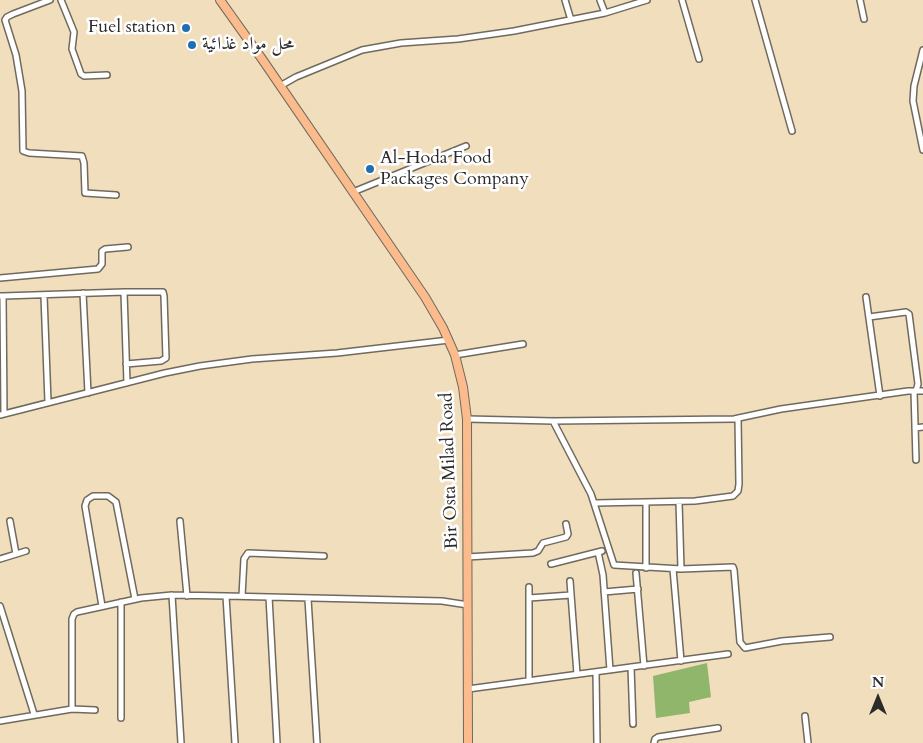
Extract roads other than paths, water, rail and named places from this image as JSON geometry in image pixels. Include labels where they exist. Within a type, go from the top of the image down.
[{"type":"main road","name":"Bir Osta Milad Road","points":[[220,0],[425,297],[449,340],[455,355],[463,387],[467,419],[468,743]]},
{"type":"street","points":[[0,19],[50,0]]},
{"type":"street","points":[[60,0],[74,32],[72,49],[81,74],[84,76],[108,75]]},
{"type":"street","points":[[565,0],[571,20]]},
{"type":"street","points":[[600,0],[605,13]]},
{"type":"street","points":[[280,86],[296,77],[362,50],[401,42],[481,36],[605,13],[647,0]]},
{"type":"street","points":[[682,0],[699,59]]},
{"type":"street","points":[[755,0],[792,131]]},
{"type":"street","points":[[860,0],[864,19]]},
{"type":"street","points":[[7,17],[5,20],[16,55],[22,91],[23,150],[29,153],[82,156],[85,193],[116,195]]},
{"type":"street","points":[[923,50],[914,86],[913,101],[923,150]]},
{"type":"street","points":[[353,192],[466,146]]},
{"type":"street","points":[[0,278],[98,269],[102,264],[102,251],[104,249],[128,247]]},
{"type":"street","points":[[126,364],[161,361],[166,358],[164,293],[159,291],[1,296],[2,415],[165,373],[234,361],[346,352],[449,340]]},
{"type":"street","points":[[124,292],[127,383]]},
{"type":"street","points":[[83,293],[88,393]]},
{"type":"street","points":[[44,296],[48,402]]},
{"type":"street","points":[[866,297],[880,396]]},
{"type":"street","points":[[869,317],[906,312],[909,314],[918,384],[915,391],[916,460]]},
{"type":"street","points":[[455,355],[523,344]]},
{"type":"street","points":[[467,419],[553,421],[738,418],[780,409],[923,391]]},
{"type":"street","points":[[594,503],[679,502],[726,498],[736,494],[740,484],[738,418]]},
{"type":"street","points":[[553,421],[594,503],[614,566],[673,569],[734,568],[740,642],[745,648],[787,640],[830,637]]},
{"type":"street","points":[[915,428],[923,427]]},
{"type":"street","points":[[102,606],[85,506],[87,500],[93,496],[108,496],[116,502],[135,599]]},
{"type":"street","points":[[646,502],[646,568]]},
{"type":"street","points":[[679,502],[681,569]]},
{"type":"street","points":[[10,521],[16,554]]},
{"type":"street","points":[[180,521],[187,596]]},
{"type":"street","points":[[468,557],[535,553],[544,543],[566,537],[568,534],[566,524]]},
{"type":"street","points":[[0,559],[26,551]]},
{"type":"street","points":[[551,564],[600,551],[610,670]]},
{"type":"street","points":[[242,596],[244,560],[248,553],[324,556]]},
{"type":"street","points":[[673,569],[681,661]]},
{"type":"street","points":[[636,573],[644,666]]},
{"type":"street","points":[[570,581],[577,674]]},
{"type":"street","points":[[529,588],[529,681]]},
{"type":"street","points":[[604,592],[638,589]]},
{"type":"street","points":[[529,598],[571,594]]},
{"type":"street","points":[[172,595],[181,743]]},
{"type":"street","points":[[72,709],[72,619],[77,612],[135,599],[172,595],[442,601],[468,605]]},
{"type":"street","points":[[226,596],[235,743]]},
{"type":"street","points":[[270,597],[277,743]]},
{"type":"street","points":[[308,599],[317,743]]},
{"type":"street","points":[[121,602],[121,718]]},
{"type":"street","points":[[0,606],[34,714]]},
{"type":"street","points":[[468,689],[728,654]]},
{"type":"street","points":[[631,667],[633,724]]},
{"type":"street","points":[[596,672],[597,743]]},
{"type":"street","points":[[0,721],[72,709],[95,710]]},
{"type":"street","points":[[804,716],[808,743]]},
{"type":"street","points":[[654,743],[658,737],[718,728]]},
{"type":"place","name":"Fuel station","points":[[186,28]]},
{"type":"place","name":"محل مواد غذائية","points":[[192,45]]},
{"type":"place","name":"Al-Hoda Food Packages Company","points":[[370,169]]}]
